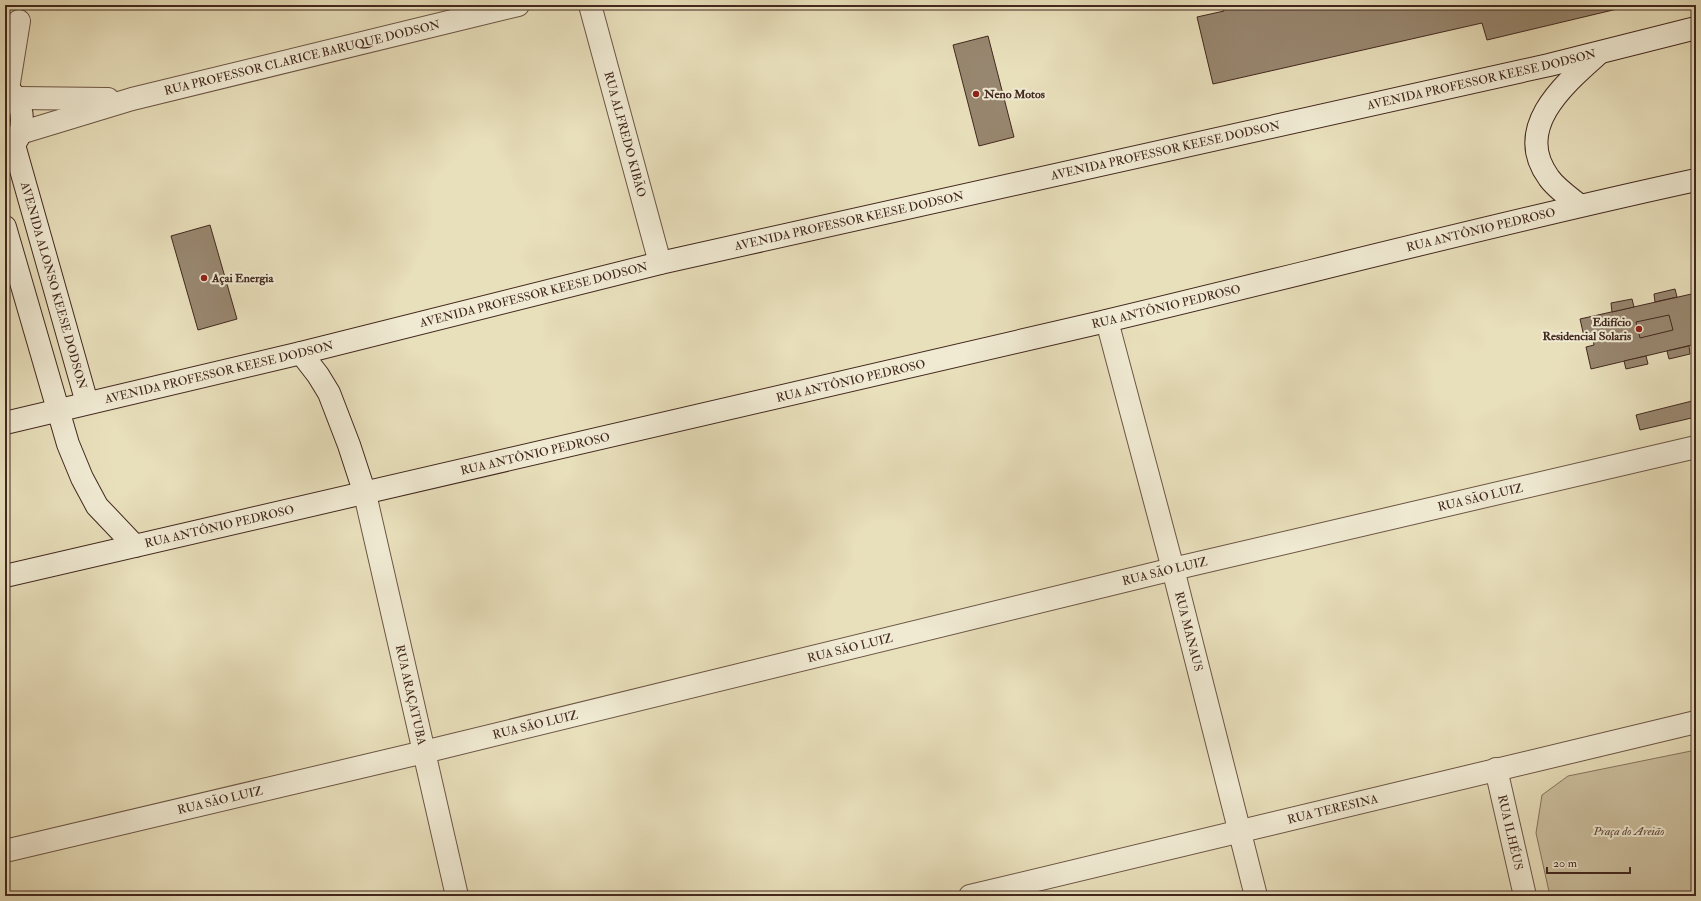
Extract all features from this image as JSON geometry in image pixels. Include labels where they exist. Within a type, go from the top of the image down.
[{"type":"street","name":"RUA PROFESSOR CLARICE BARUQUE DODSON","points":[[13,144],[132,99],[518,5]]},
{"type":"street","name":"RUA ALFREDO KIBÃO","points":[[590,5],[660,263]]},
{"type":"street","points":[[5,44],[23,13]]},
{"type":"street","points":[[10,92],[23,13]]},
{"type":"street","name":"AVENIDA PROFESSOR KEESE DODSON","points":[[5,423],[301,353],[660,263],[1600,53],[1696,28]]},
{"type":"street","points":[[1579,205],[1549,179],[1537,159],[1537,134],[1543,114],[1554,98],[1566,83],[1600,53]]},
{"type":"street","name":"RUA PROFESSOR CLARICE BARUQUE DODSON","points":[[10,92],[132,99]]},
{"type":"street","name":"AVENIDA ALONSO KEESE DODSON","points":[[10,92],[22,116],[13,144],[87,403]]},
{"type":"street","name":"RUA ANTÔNIO PEDROSO","points":[[5,576],[365,494],[1107,321],[1579,205],[1696,180]]},
{"type":"street","points":[[5,227],[57,411],[68,444],[82,478],[97,506],[135,546]]},
{"type":"street","name":"RUA MANAUS","points":[[1107,321],[1241,831],[1256,896]]},
{"type":"street","name":"RUA ARAÇATUBA","points":[[301,353],[318,375],[329,393],[349,445],[365,494],[457,896]]},
{"type":"street","name":"RUA SÃO LUIZ","points":[[5,851],[424,752],[1173,569],[1696,447]]},
{"type":"street","name":"RUA TERESINA","points":[[970,896],[1696,722]]},
{"type":"street","name":"RUA ILHÉUS","points":[[1496,769],[1525,896]]},
{"type":"green space","name":"Praça do Areião","points":[[1696,750],[1696,896],[1550,896],[1536,833],[1542,795],[1568,776]]},
{"type":"building","points":[[1222,5],[1634,5],[1487,40],[1482,23],[1213,84],[1197,17],[1224,11]]},
{"type":"building","points":[[988,36],[1014,137],[979,146],[953,45]]},
{"type":"building","name":"Açai Energia","points":[[210,225],[237,319],[198,330],[171,236]]},
{"type":"building","points":[[1675,289],[1677,297],[1655,302],[1654,294]]},
{"type":"building","name":"Edifício Residencial Solaris","points":[[1696,293],[1696,344],[1591,369],[1586,347],[1594,345],[1593,339],[1585,341],[1580,319]]},
{"type":"building","points":[[1632,299],[1634,307],[1612,312],[1611,303]]},
{"type":"building","points":[[1669,315],[1673,330],[1640,338],[1636,322]]},
{"type":"building","points":[[1689,346],[1690,354],[1669,359],[1667,351]]},
{"type":"building","points":[[1646,356],[1648,364],[1626,369],[1624,361]]},
{"type":"building","points":[[1696,400],[1696,417],[1640,430],[1636,415]]},
{"type":"place","name":"Neno Motos","points":[[976,94]]},
{"type":"place","name":"Açai Energia","points":[[204,278]]},
{"type":"place","name":"Edifício Residencial Solaris","points":[[1639,329]]}]
